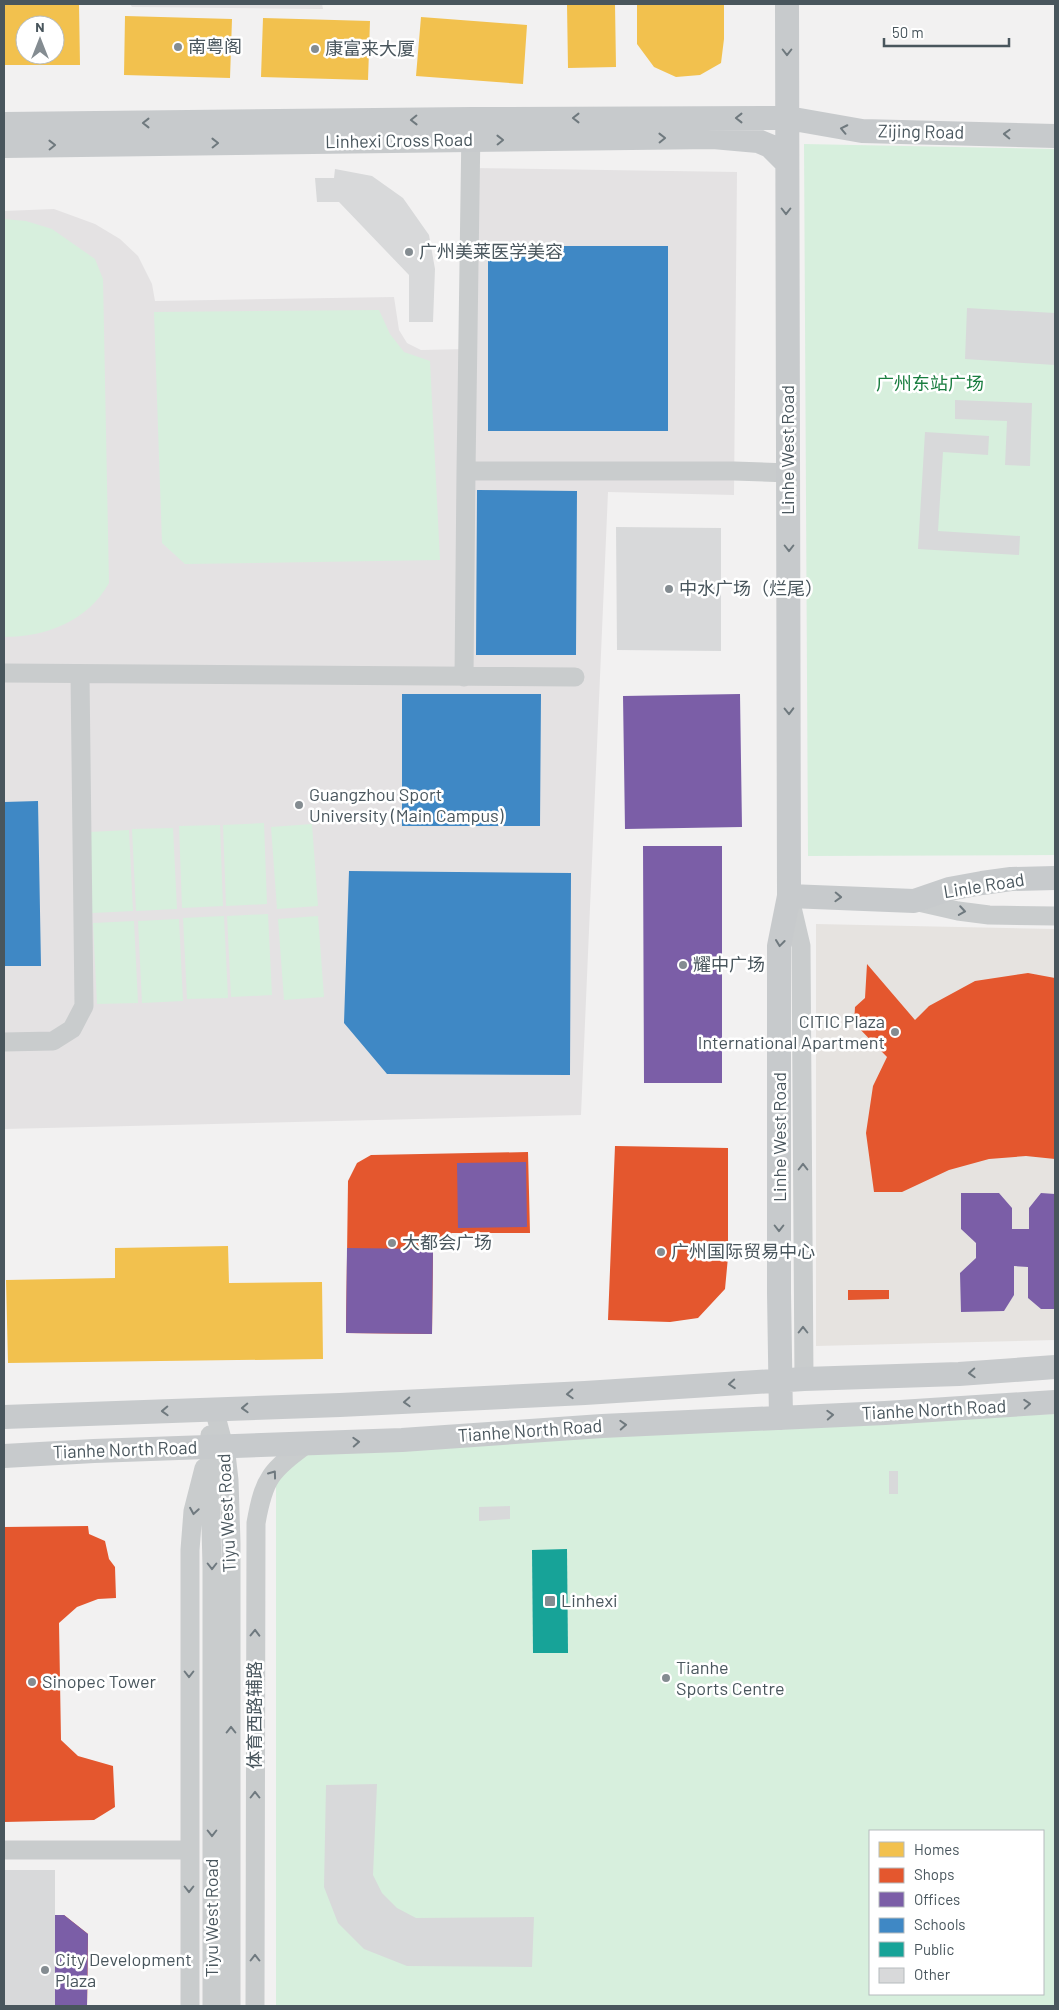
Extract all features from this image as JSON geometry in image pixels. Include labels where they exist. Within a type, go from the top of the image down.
[{"type":"main road","name":"Linhe West Road","points":[[781,1418],[779,946],[789,896],[787,4]]},
{"type":"main road","name":"Linhexi Cross Road","points":[[4,146],[788,118]]},
{"type":"main road","name":"Zijing Road","points":[[788,118],[862,131],[1055,136]]},
{"type":"main road","name":"Linhexi Cross Road","points":[[4,124],[471,130],[739,138],[758,141],[770,146],[786,162]]},
{"type":"main road","name":"Linle Road","points":[[789,896],[914,900],[949,889],[982,883],[1011,879],[1055,878]]},
{"type":"main road","name":"Tianhe North Road","points":[[4,1417],[542,1395],[804,1378],[950,1374],[1055,1367]]},
{"type":"main road","name":"Tianhe North Road","points":[[4,1456],[427,1438],[602,1426],[1055,1402]]},
{"type":"main road","points":[[92,1414],[94,1451]]},
{"type":"street","points":[[464,677],[471,130]]},
{"type":"street","points":[[466,471],[734,471],[789,473]]},
{"type":"street","points":[[4,673],[575,677]]},
{"type":"street","points":[[4,1042],[53,1041],[72,1029],[84,1006],[80,674]]},
{"type":"street","name":"Linhe West Road","points":[[789,896],[802,946],[804,1378]]},
{"type":"street","name":"Linle Road","points":[[914,900],[958,911],[989,915],[1055,916]]},
{"type":"street","name":"Tiyu West Road","points":[[212,2006],[212,1568],[216,1447],[214,1409]]},
{"type":"street","name":"体育西路辅路","points":[[255,2006],[256,1523],[262,1494],[274,1471],[307,1444]]},
{"type":"street","points":[[190,2006],[190,1550],[193,1511],[216,1447]]},
{"type":"street","name":"Tiyu West Road","points":[[216,1447],[229,1480],[231,1543],[231,2006]]},
{"type":"street","points":[[4,1850],[189,1850]]},
{"type":"street","points":[[231,2006],[255,2006]]},
{"type":"shaded area","points":[[130,4],[322,4],[323,9],[132,7]]},
{"type":"shaded area","name":"Guangzhou Sport University (Main Campus)","points":[[470,168],[737,172],[734,495],[608,492],[581,1115],[4,1129],[4,211],[54,209],[95,224],[120,239],[138,256],[152,284],[155,301],[394,297],[399,330],[407,343],[421,350],[468,349]]},
{"type":"shaded area","points":[[816,924],[1055,929],[1055,1340],[816,1346]]},
{"type":"green space","name":"广州东站广场","points":[[804,144],[1055,149],[1055,855],[808,856]]},
{"type":"green space","points":[[4,219],[26,221],[52,229],[95,259],[103,279],[109,583],[90,607],[78,617],[50,630],[35,634],[4,637]]},
{"type":"green space","points":[[379,310],[390,334],[404,352],[430,361],[440,560],[185,564],[162,543],[154,312]]},
{"type":"green space","points":[[264,823],[267,904],[226,906],[223,825]]},
{"type":"green space","points":[[312,824],[318,906],[277,909],[271,827]]},
{"type":"green space","points":[[220,825],[223,906],[182,908],[179,826]]},
{"type":"green space","points":[[173,828],[177,909],[136,911],[132,829]]},
{"type":"green space","points":[[129,830],[133,911],[92,913],[89,832]]},
{"type":"green space","points":[[268,914],[272,995],[231,997],[227,916]]},
{"type":"green space","points":[[224,916],[228,998],[187,999],[183,918]]},
{"type":"green space","points":[[318,916],[324,997],[284,1000],[278,919]]},
{"type":"green space","points":[[179,919],[183,1001],[142,1003],[138,921]]},
{"type":"green space","points":[[134,921],[138,1003],[97,1004],[93,923]]},
{"type":"green space","name":"Tianhe Sports Centre","points":[[1055,1414],[1055,2006],[276,2006],[276,1440]]},
{"type":"building: Homes","points":[[4,4],[79,4],[80,65],[65,65],[65,15],[15,15],[15,65],[4,65]]},
{"type":"building: Homes","points":[[567,4],[615,4],[616,67],[568,68]]},
{"type":"building: Homes","points":[[637,4],[724,4],[724,39],[721,63],[700,75],[676,77],[654,67],[637,44]]},
{"type":"building: Homes","name":"南粤阁","points":[[125,16],[232,19],[230,78],[124,75]]},
{"type":"building: Homes","points":[[421,17],[527,25],[523,84],[416,76]]},
{"type":"building: Homes","name":"康富来大厦","points":[[263,18],[370,21],[368,80],[261,77]]},
{"type":"building: Homes","points":[[228,1246],[229,1283],[322,1282],[323,1359],[8,1363],[6,1280],[115,1278],[115,1248]]},
{"type":"building: Shops","points":[[867,964],[915,1020],[929,1006],[975,981],[1028,973],[1055,978],[1055,1159],[1026,1156],[989,1159],[949,1170],[902,1192],[874,1192],[866,1133],[873,1086],[887,1057],[854,1023],[855,1007],[865,998]]},
{"type":"building: Shops","name":"广州国际贸易中心","points":[[615,1146],[728,1148],[728,1257],[725,1289],[698,1318],[670,1322],[608,1320]]},
{"type":"building: Shops","name":"大都会广场","points":[[528,1152],[530,1233],[452,1233],[439,1238],[433,1249],[432,1334],[346,1333],[348,1181],[357,1163],[371,1155]]},
{"type":"building: Shops","points":[[848,1290],[889,1290],[889,1299],[848,1300]]},
{"type":"building: Shops","name":"Sinopec Tower","points":[[88,1526],[89,1534],[105,1541],[109,1559],[115,1567],[116,1598],[98,1599],[77,1607],[59,1623],[61,1740],[78,1756],[113,1766],[115,1807],[94,1820],[4,1822],[4,1527]]},
{"type":"building: Shops","name":"City Development Plaza","points":[[4,1870],[55,1870],[55,1915],[64,1915],[88,1934],[87,2006],[4,2006]]},
{"type":"building: Offices","points":[[740,694],[742,827],[625,829],[623,696]]},
{"type":"building: Offices","name":"耀中广场","points":[[643,846],[722,846],[722,1083],[644,1083]]},
{"type":"building: Offices","points":[[526,1162],[527,1227],[458,1228],[457,1163]]},
{"type":"building: Offices","points":[[961,1193],[999,1193],[1012,1208],[1012,1229],[1029,1229],[1029,1208],[1041,1193],[1055,1194],[1055,1309],[1041,1309],[1028,1298],[1028,1267],[1014,1266],[1014,1295],[1004,1311],[961,1312],[960,1273],[976,1258],[976,1243],[961,1229]]},
{"type":"building: Offices","points":[[347,1248],[433,1249],[432,1334],[346,1333]]},
{"type":"building: Offices","name":"City Development Plaza","points":[[4,1915],[64,1915],[88,1934],[87,2006],[4,2006]]},
{"type":"building: Schools","points":[[488,246],[668,246],[668,431],[488,431]]},
{"type":"building: Schools","points":[[477,490],[577,491],[576,655],[476,655]]},
{"type":"building: Schools","points":[[402,694],[541,694],[540,826],[402,826]]},
{"type":"building: Schools","points":[[38,801],[41,966],[4,966],[4,802]]},
{"type":"building: Schools","points":[[349,871],[571,873],[570,1075],[387,1074],[344,1023]]},
{"type":"building: Public","name":"Linhexi","points":[[567,1549],[568,1653],[533,1653],[532,1550]]},
{"type":"building: Other","name":"广州美莱医学美容","points":[[335,169],[372,176],[403,198],[429,235],[435,269],[433,322],[409,322],[409,275],[339,202],[317,202],[315,178],[334,178]]},
{"type":"building: Other","points":[[967,308],[1055,313],[1055,365],[965,359]]},
{"type":"building: Other","points":[[955,400],[1032,403],[1030,466],[1005,465],[1007,421],[955,419]]},
{"type":"building: Other","points":[[925,432],[989,436],[988,455],[943,452],[938,531],[1020,536],[1019,555],[918,549]]},
{"type":"building: Other","name":"中水广场（烂尾）","points":[[616,527],[721,528],[721,651],[617,650]]},
{"type":"building: Other","points":[[889,1471],[898,1471],[898,1494],[889,1494]]},
{"type":"building: Other","points":[[510,1506],[510,1519],[479,1521],[479,1507]]},
{"type":"building: Other","points":[[377,1784],[373,1875],[382,1893],[397,1908],[416,1918],[534,1917],[532,1967],[407,1966],[364,1949],[338,1923],[324,1887],[326,1785]]},
{"type":"building: Other","name":"City Development Plaza","points":[[4,1870],[55,1870],[55,2006],[4,2006]]},
{"type":"place","name":"南粤阁","points":[[178,47]]},
{"type":"place","name":"康富来大厦","points":[[315,49]]},
{"type":"place","name":"广州美莱医学美容","points":[[409,252]]},
{"type":"place","name":"中水广场（烂尾）","points":[[669,589]]},
{"type":"place","name":"Guangzhou Sport University (Main Campus)","points":[[299,805]]},
{"type":"place","name":"耀中广场","points":[[683,965]]},
{"type":"place","name":"CITIC Plaza International Apartment","points":[[895,1032]]},
{"type":"place","name":"大都会广场","points":[[392,1243]]},
{"type":"place","name":"广州国际贸易中心","points":[[661,1252]]},
{"type":"place","name":"Linhexi","points":[[550,1601]]},
{"type":"place","name":"Tianhe Sports Centre","points":[[666,1678]]},
{"type":"place","name":"Sinopec Tower","points":[[32,1682]]},
{"type":"place","name":"City Development Plaza","points":[[45,1970]]}]
